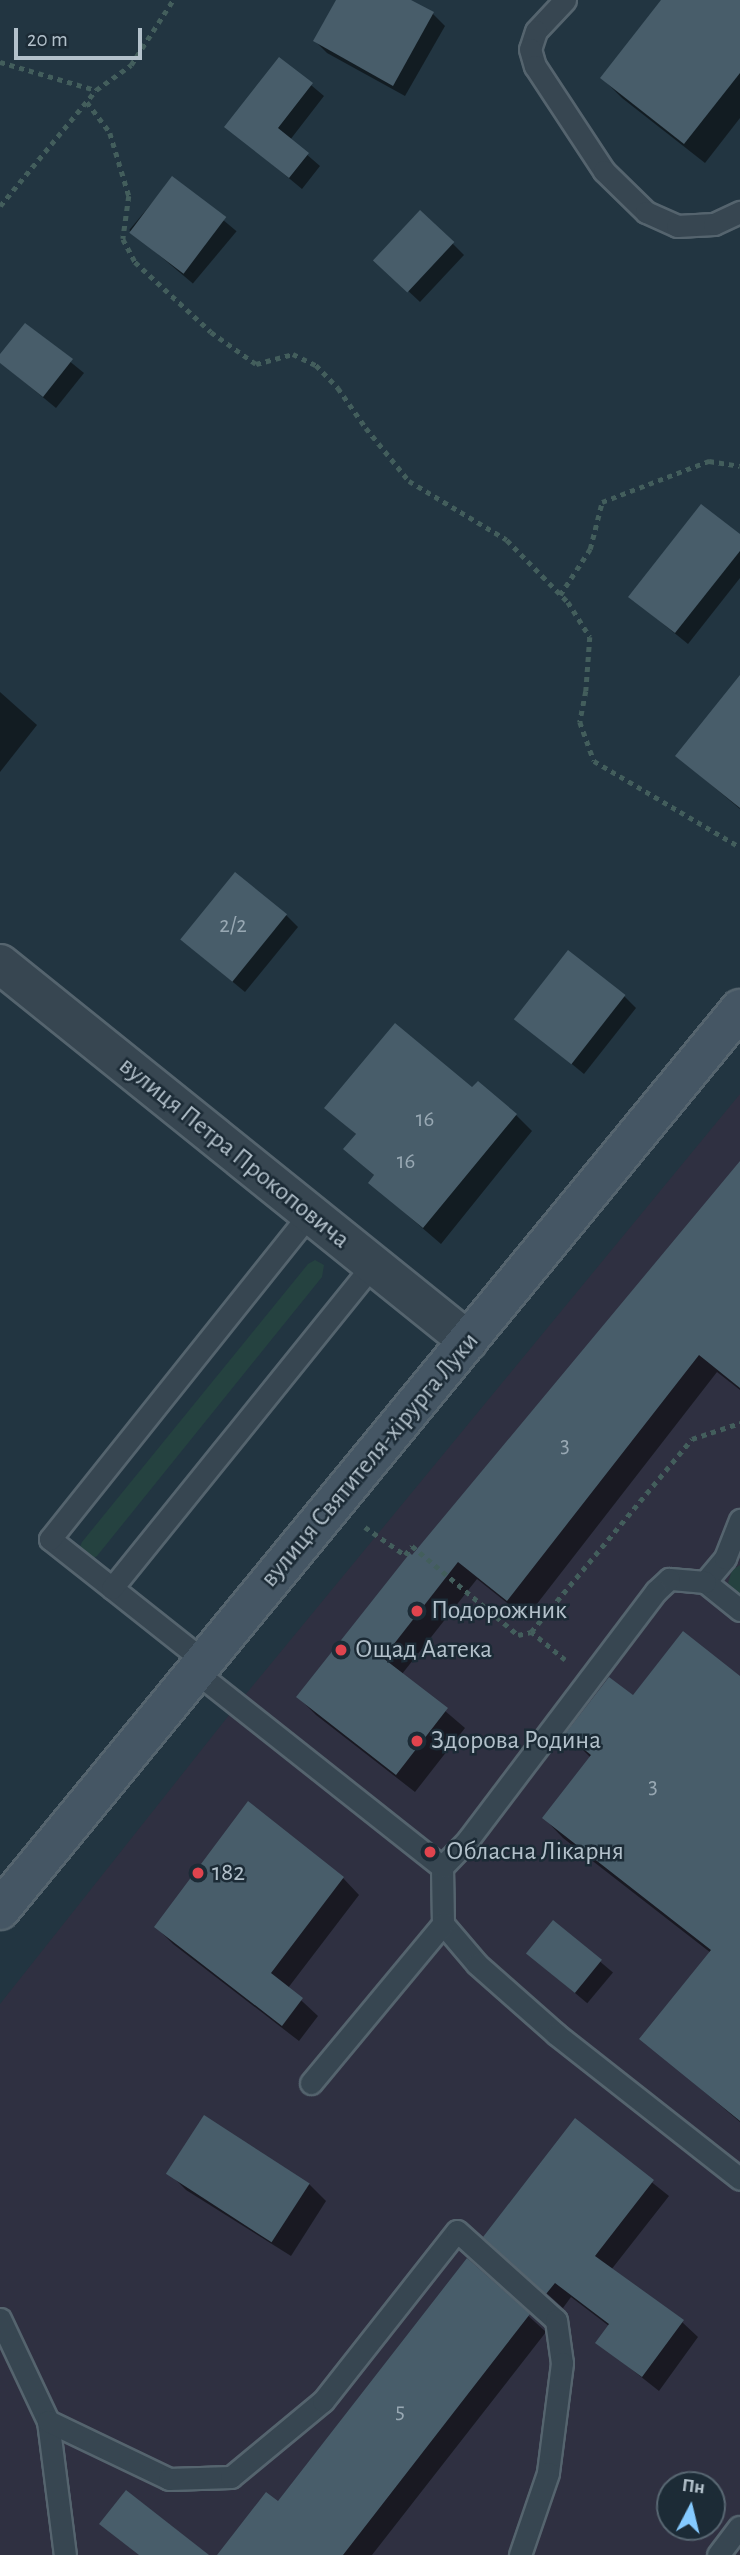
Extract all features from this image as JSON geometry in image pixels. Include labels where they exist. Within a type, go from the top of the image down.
[{"type":"street","name":"вулиця Петра Прокоповича","points":[[0,964],[468,1341]]},
{"type":"street","name":"вулиця Святителя-хірурга Луки","points":[[0,1910],[740,1011]]},
{"type":"lane","points":[[565,0],[536,31],[530,49],[535,66],[604,171],[646,212],[677,226],[715,224],[740,212]]},
{"type":"lane","points":[[310,1214],[50,1539],[112,1588],[200,1667],[442,1867]]},
{"type":"lane","points":[[112,1588],[373,1265]]},
{"type":"lane","points":[[705,1582],[725,1558],[740,1520]]},
{"type":"lane","points":[[740,1610],[705,1582],[669,1579],[656,1591],[468,1840],[442,1867],[443,1924],[477,1964],[556,2034],[740,2179]]},
{"type":"lane","points":[[311,2083],[443,1924]]},
{"type":"lane","points":[[48,2421],[169,2479],[231,2477],[323,2401],[457,2231],[556,2320],[562,2363],[548,2473],[520,2555]]},
{"type":"lane","points":[[0,2319],[48,2421],[65,2555]]},
{"type":"lane","points":[[718,2555],[739,2528]]},
{"type":"path","points":[[0,206],[96,90],[131,65],[173,0]]},
{"type":"path","points":[[0,62],[96,90]]},
{"type":"path","points":[[87,102],[110,133],[128,196],[123,239],[135,262],[212,332],[256,364],[293,354],[316,365],[338,388],[409,481],[507,540],[560,595],[590,637],[586,691],[580,722],[594,761],[740,847]]},
{"type":"path","points":[[560,595],[590,549],[602,502],[709,461],[740,466]]},
{"type":"path","points":[[365,1526],[405,1555],[412,1546],[518,1635],[531,1632],[692,1439],[740,1423]]},
{"type":"path","points":[[531,1632],[589,1680]]},
{"type":"shaded area","name":"Обласна Лікарня","points":[[740,1094],[740,2555],[0,2555],[0,2004],[241,1700]]},
{"type":"green space","points":[[315,1260],[324,1265],[322,1277],[97,1556],[90,1560],[79,1549],[82,1542],[308,1264]]},
{"type":"green space","points":[[740,1565],[740,1596],[728,1583],[732,1570]]},
{"type":"building","points":[[336,0],[411,0],[434,12],[393,86],[313,41]]},
{"type":"building","points":[[661,0],[740,0],[740,73],[684,144],[600,78]]},
{"type":"building","points":[[279,57],[313,83],[278,128],[309,153],[289,178],[224,127]]},
{"type":"building","points":[[172,176],[226,217],[184,274],[129,233]]},
{"type":"building","points":[[420,210],[454,242],[407,293],[373,260]]},
{"type":"building","points":[[25,323],[73,359],[43,397],[0,363],[0,354]]},
{"type":"building","points":[[701,504],[740,534],[740,551],[675,633],[628,597]]},
{"type":"building","points":[[740,675],[740,808],[675,756]]},
{"type":"building","points":[[235,872],[287,914],[232,982],[180,940]]},
{"type":"building","points":[[568,950],[626,995],[571,1064],[514,1019]]},
{"type":"building","points":[[395,1023],[472,1087],[478,1081],[517,1114],[423,1228],[368,1183],[374,1175],[343,1149],[356,1134],[324,1108]]},
{"type":"building","points":[[740,1161],[740,1388],[699,1355],[507,1601],[458,1562],[383,1658],[448,1708],[396,1775],[296,1697],[410,1553],[412,1555]]},
{"type":"building","points":[[683,1631],[740,1676],[740,2121],[639,2039],[711,1950],[542,1818],[591,1755],[565,1734],[609,1677],[633,1695]]},
{"type":"building","points":[[248,1801],[344,1877],[271,1973],[303,1998],[282,2026],[154,1927]]},
{"type":"building","points":[[553,1920],[602,1960],[575,1993],[526,1953]]},
{"type":"building","points":[[204,2115],[310,2184],[272,2242],[166,2174]]},
{"type":"building","points":[[575,2118],[654,2180],[595,2256],[684,2320],[642,2377],[595,2343],[609,2324],[555,2283],[546,2294],[483,2237]]},
{"type":"building","points":[[467,2258],[530,2314],[343,2555],[217,2555],[266,2492],[278,2501]]},
{"type":"building","points":[[126,2490],[209,2555],[139,2555],[99,2524]]},
{"type":"place","name":"Подорожник","points":[[417,1611]]},
{"type":"place","name":"Ощад Аатека","points":[[341,1650]]},
{"type":"place","name":"Здорова Родина","points":[[417,1741]]},
{"type":"place","name":"Обласна Лікарня","points":[[430,1852]]},
{"type":"place","name":"182","points":[[198,1873]]}]
